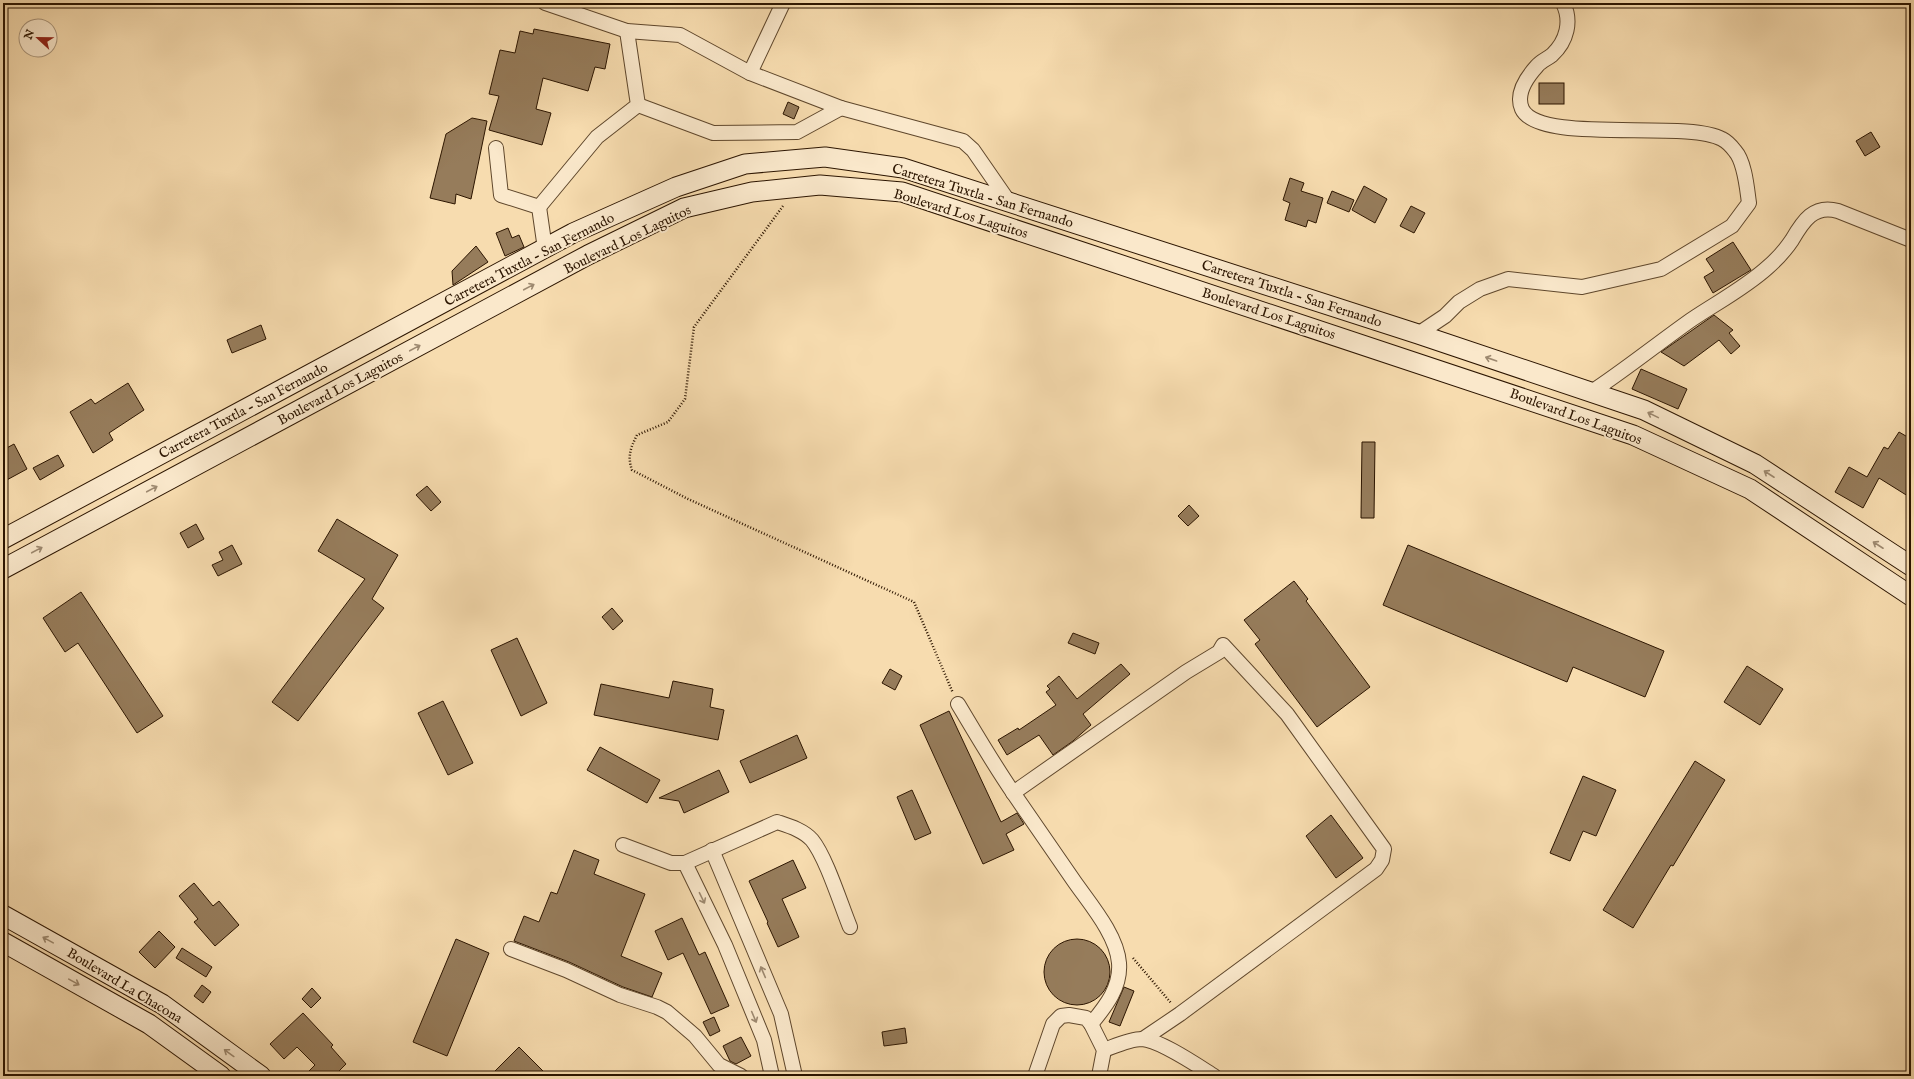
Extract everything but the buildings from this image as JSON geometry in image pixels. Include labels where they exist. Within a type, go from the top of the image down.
[{"type":"main road","name":"Carretera Tuxtla - San Fernando","points":[[3,539],[545,249],[573,232],[676,187],[746,164],[825,157],[903,168],[1418,334],[1644,410],[1755,464],[1911,566]]},
{"type":"main road","name":"Boulevard Los Laguitos","points":[[3,569],[588,255],[684,208],[752,192],[820,185],[902,192],[1633,435],[1750,489],[1911,596]]},
{"type":"main road","points":[[1504,391],[1513,367]]},
{"type":"main road","name":"Boulevard La Chacona","points":[[3,915],[162,1004],[261,1076]]},
{"type":"main road","name":"Boulevard La Chacona","points":[[3,942],[149,1024],[221,1076]]},
{"type":"street","points":[[545,3],[627,31],[680,35],[750,73],[841,108],[964,142],[973,150],[1009,202]]},
{"type":"street","points":[[750,73],[783,3]]},
{"type":"street","points":[[1418,334],[1445,316],[1458,302],[1480,289],[1508,279],[1582,287],[1661,269],[1732,226],[1749,203],[1746,178],[1736,152],[1722,139],[1698,132],[1634,131],[1552,126],[1529,116],[1523,110],[1520,99],[1523,84],[1538,65],[1553,54],[1563,40],[1567,31],[1568,13],[1563,3]]},
{"type":"street","points":[[627,31],[638,105]]},
{"type":"street","points":[[638,105],[713,133],[797,132],[841,108]]},
{"type":"street","points":[[545,249],[540,207],[597,137],[638,105]]},
{"type":"street","points":[[496,148],[502,195],[540,207]]},
{"type":"street","points":[[1590,392],[1631,365],[1690,321],[1747,284],[1769,267],[1792,241],[1797,230],[1806,219],[1819,209],[1828,208],[1838,211],[1911,240]]},
{"type":"street","points":[[1013,793],[1186,672],[1219,652],[1223,645],[1287,714],[1378,838],[1384,849],[1382,860],[1376,869],[1180,1014],[1143,1039],[1120,1044],[1104,1050]]},
{"type":"street","points":[[958,704],[1013,793],[1102,921],[1117,950],[1120,963],[1119,978],[1107,1005],[1091,1024]]},
{"type":"street","points":[[623,845],[671,863],[685,863],[777,822],[796,828],[812,840],[822,856],[850,927]]},
{"type":"street","points":[[712,850],[781,1014],[795,1076]]},
{"type":"street","points":[[685,863],[725,946],[764,1040],[772,1076]]},
{"type":"street","points":[[511,949],[566,970],[620,995],[657,1007],[667,1012],[695,1036],[719,1065],[741,1076]]},
{"type":"street","points":[[1035,1076],[1057,1020],[1061,1016],[1069,1014],[1086,1018],[1091,1024],[1104,1050],[1099,1076]]},
{"type":"street","points":[[1143,1039],[1181,1056],[1214,1076]]},
{"type":"path","points":[[797,187],[694,326],[685,399],[668,422],[637,435],[630,450],[629,461],[632,470],[688,499],[914,602],[958,704]]},
{"type":"path","points":[[1131,956],[1180,1014]]}]
